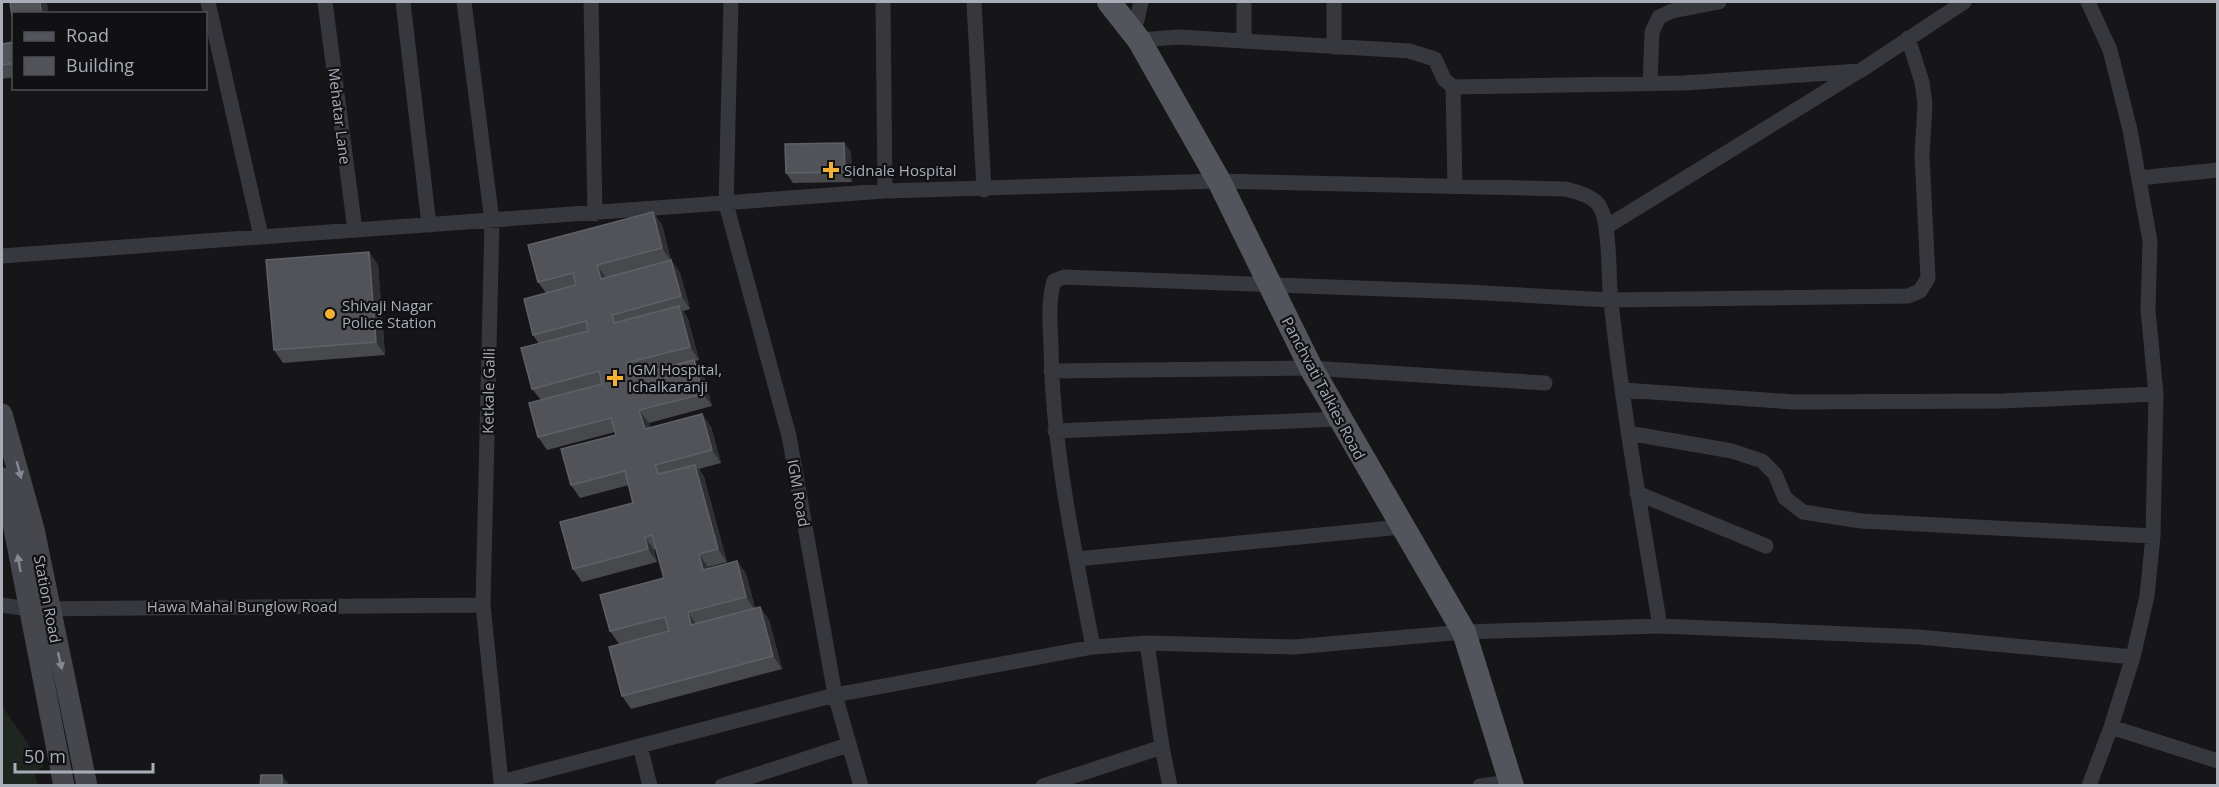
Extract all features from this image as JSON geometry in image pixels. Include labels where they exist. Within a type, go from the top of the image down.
[{"type":"main road","name":"Panchvati Talkies Road","points":[[1109,2],[1134,33],[1219,181],[1338,419],[1464,632],[1511,784]]},
{"type":"main road","name":"Station Road","points":[[2,414],[34,529],[38,608],[64,786]]},
{"type":"main road","name":"Station Road","points":[[2,478],[87,786]]},
{"type":"street","points":[[208,2],[261,236]]},
{"type":"street","name":"Mehatar Lane","points":[[326,2],[355,230]]},
{"type":"street","points":[[403,2],[429,225]]},
{"type":"street","name":"Ketkale Galli","points":[[464,2],[492,221],[483,605],[501,784]]},
{"type":"street","points":[[591,2],[595,214]]},
{"type":"street","name":"IGM Road","points":[[731,2],[726,204],[789,436],[835,695],[861,786]]},
{"type":"street","points":[[883,2],[885,191]]},
{"type":"street","points":[[974,2],[984,190]]},
{"type":"street","points":[[1141,2],[1134,33],[1409,51],[1435,59],[1444,79],[1454,87],[1650,84],[1860,70]]},
{"type":"street","points":[[1244,2],[1244,40]]},
{"type":"street","points":[[1334,2],[1334,47]]},
{"type":"street","points":[[1650,84],[1652,32],[1659,17],[1672,11],[1719,2]]},
{"type":"street","points":[[1606,227],[1860,70],[1964,2]]},
{"type":"street","points":[[2088,2],[2110,50],[2130,130],[2150,241],[2148,310],[2156,394],[2153,536],[2147,596],[2133,657],[2111,728],[2089,786]]},
{"type":"street","points":[[1093,648],[1055,431],[1051,371],[1050,294],[1054,281],[1064,278],[1467,292],[1611,300],[1908,296],[1920,291],[1928,278],[1922,155],[1925,104],[1922,82],[1908,38]]},
{"type":"street","points":[[1454,87],[1455,186]]},
{"type":"street","points":[[2139,178],[2217,170]]},
{"type":"street","points":[[2,256],[885,191],[984,190],[1219,181],[1565,189],[1586,195],[1599,204],[1606,227],[1611,300],[1628,432],[1660,626]]},
{"type":"street","points":[[1051,371],[1311,368],[1545,383]]},
{"type":"street","points":[[1623,390],[1794,402],[2002,401],[2156,394]]},
{"type":"street","points":[[1055,431],[1338,419]]},
{"type":"street","points":[[1628,432],[1732,451],[1762,461],[1775,474],[1785,498],[1803,512],[1861,521],[2153,536]]},
{"type":"street","points":[[1637,493],[1766,546]]},
{"type":"street","points":[[1077,559],[1401,527]]},
{"type":"street","name":"Hawa Mahal Bunglow Road","points":[[2,605],[38,608],[483,605]]},
{"type":"street","points":[[501,784],[835,695],[1093,648],[1147,643],[1294,647],[1464,632],[1660,626],[1918,637],[2133,657]]},
{"type":"street","points":[[1147,643],[1170,786]]},
{"type":"street","points":[[2111,728],[2217,761]]},
{"type":"street","points":[[722,786],[848,745]]},
{"type":"street","points":[[640,746],[650,786]]},
{"type":"street","points":[[1043,786],[1070,781],[1162,747]]},
{"type":"street","points":[[1480,786],[1511,784]]},
{"type":"shaded area","points":[[2,706],[44,767],[34,772],[38,785],[2,785]]},
{"type":"building","points":[[10,2],[40,2],[41,12],[12,12],[12,16]]},
{"type":"building","points":[[12,42],[12,63],[2,65],[2,44]]},
{"type":"building","points":[[844,143],[845,172],[786,173],[785,144]]},
{"type":"building","points":[[653,212],[662,248],[597,265],[601,279],[671,260],[681,296],[612,315],[614,323],[679,306],[690,347],[626,363],[630,377],[694,360],[703,394],[639,410],[645,429],[702,414],[712,450],[655,465],[658,474],[695,465],[718,549],[699,554],[703,570],[737,561],[746,597],[688,612],[691,625],[760,607],[773,656],[622,696],[609,647],[669,631],[665,617],[610,631],[600,595],[664,578],[652,535],[645,537],[648,549],[573,569],[560,522],[633,503],[625,471],[571,485],[561,449],[616,435],[611,418],[538,437],[529,403],[602,384],[599,371],[532,389],[521,348],[588,331],[586,321],[533,335],[524,299],[576,285],[573,273],[538,282],[528,245]]},
{"type":"building","name":"Shivaji Nagar Police Station","points":[[369,252],[376,342],[274,350],[266,260]]},
{"type":"building","points":[[261,775],[282,775],[282,786],[260,786]]},
{"type":"place","name":"Sidnale Hospital","points":[[831,170]]},
{"type":"place","name":"Shivaji Nagar Police Station","points":[[330,314]]},
{"type":"place","name":"IGM Hospital, Ichalkaranji","points":[[615,378]]}]
